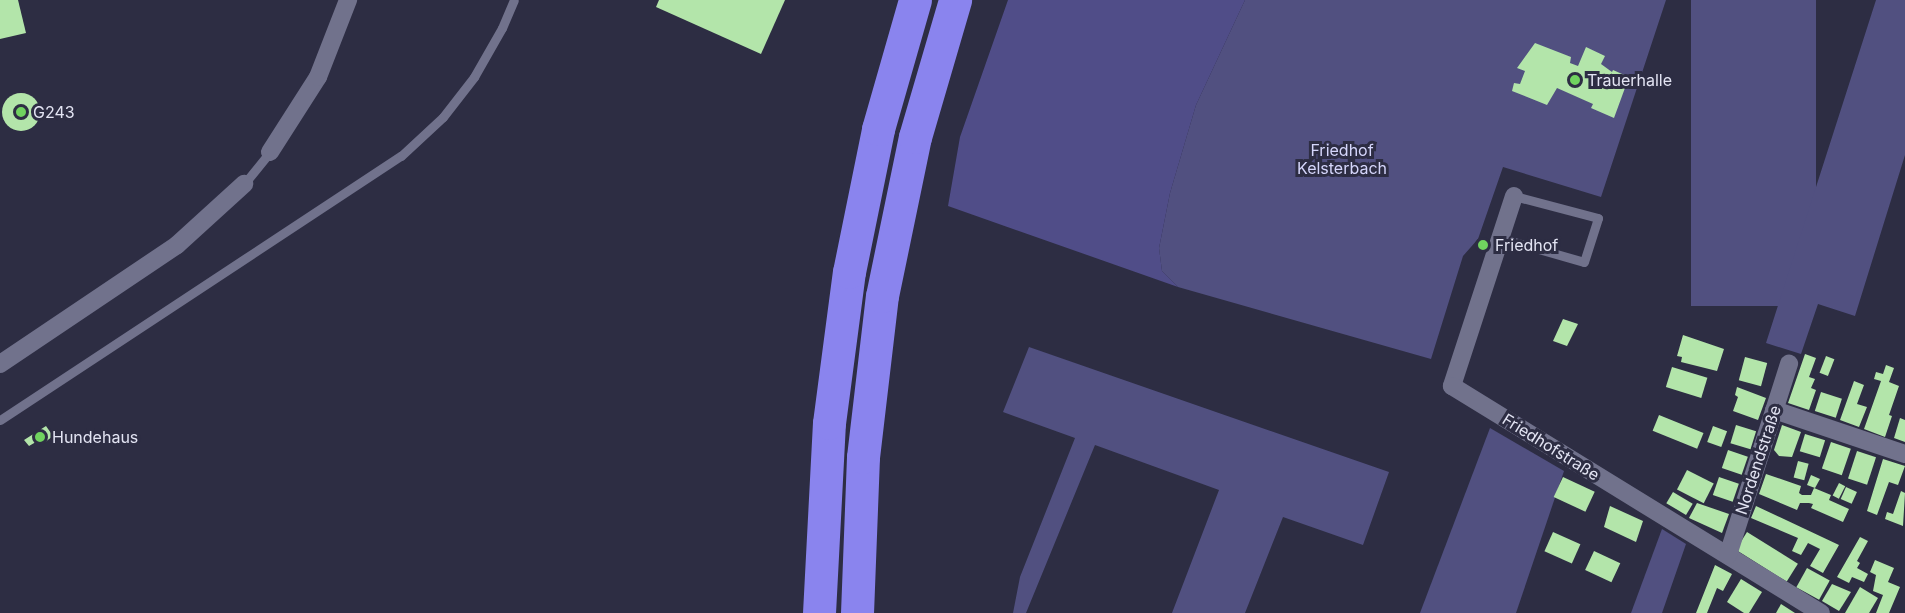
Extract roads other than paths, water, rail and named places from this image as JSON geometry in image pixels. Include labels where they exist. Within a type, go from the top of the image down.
[{"type":"highway","points":[[819,613],[829,423],[849,272],[878,129],[915,0]]},
{"type":"highway","points":[[857,613],[863,457],[880,307],[915,137],[955,0]]},
{"type":"street","points":[[270,152],[318,77],[348,0]]},
{"type":"street","points":[[0,364],[177,245],[244,183]]},
{"type":"street","name":"Friedhofstraße","points":[[1514,196],[1452,386],[1821,613]]},
{"type":"street","name":"Nordendstraße","points":[[1728,555],[1789,364]]},
{"type":"street","points":[[1774,410],[1905,454]]},
{"type":"lane","points":[[0,420],[401,156],[435,126],[474,77],[502,28],[514,0]]},
{"type":"lane","points":[[244,183],[270,152]]},
{"type":"lane","points":[[1500,238],[1584,262],[1598,218],[1514,196]]},
{"type":"place","name":"Trauerhalle","points":[[1575,80]]},
{"type":"place","name":"G243","points":[[21,112]]},
{"type":"place","name":"Friedhof","points":[[1483,245]]},
{"type":"place","name":"Hundehaus","points":[[40,437]]},
{"type":"park label","name":"Friedhof Kelsterbach","points":[[1342,159]]}]
